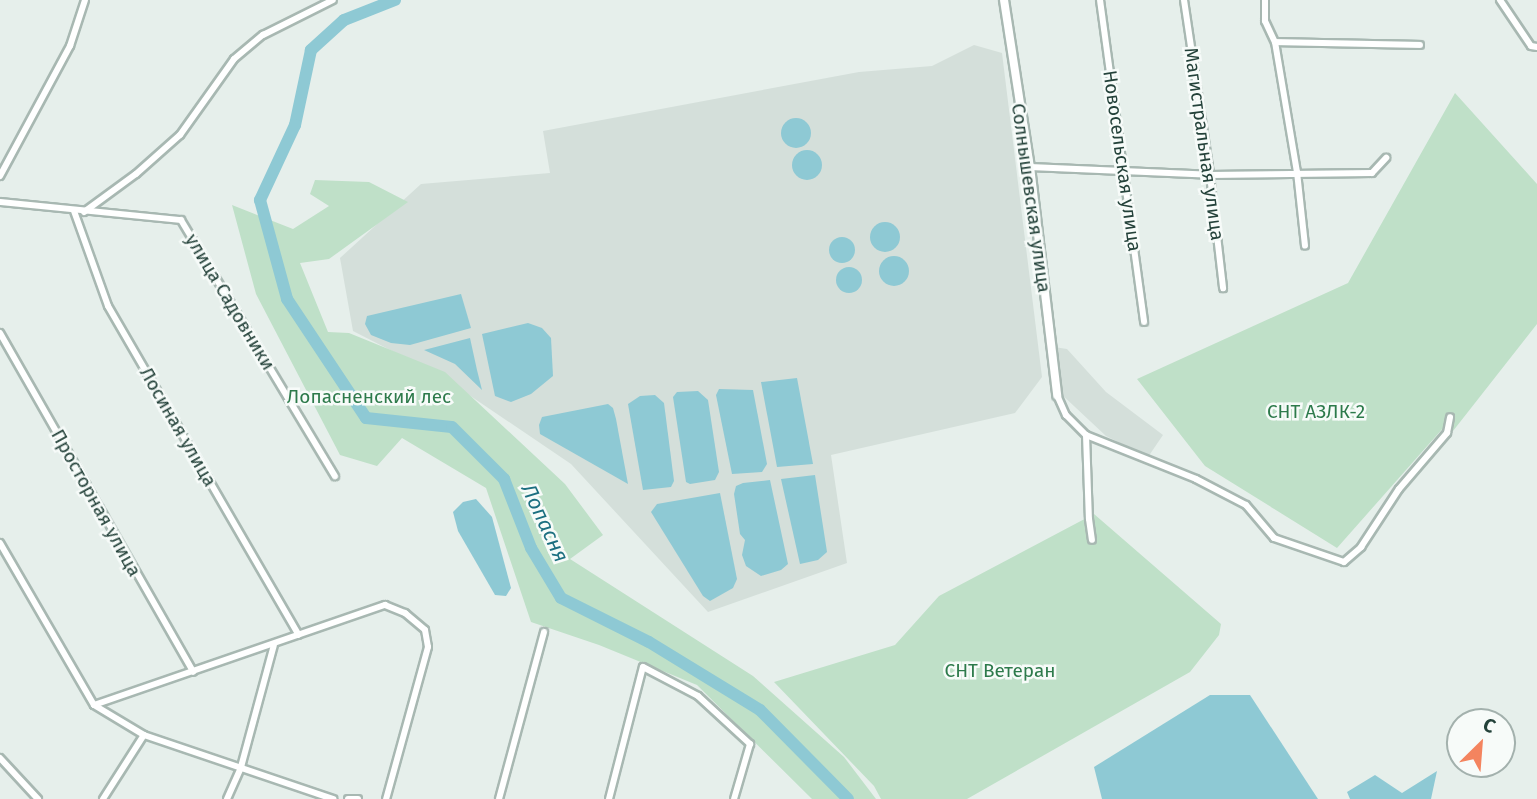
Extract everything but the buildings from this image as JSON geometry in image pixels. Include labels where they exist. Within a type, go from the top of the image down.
[{"type":"street","points":[[0,176],[70,46],[85,0]]},
{"type":"street","points":[[84,212],[136,174],[180,135],[234,58],[263,34],[333,0]]},
{"type":"street","name":"Солнышевская улица","points":[[1004,0],[1030,167],[1057,396]]},
{"type":"street","name":"Новосельская улица","points":[[1100,0],[1144,322]]},
{"type":"street","name":"Магистральная улица","points":[[1184,0],[1210,175],[1223,288]]},
{"type":"street","points":[[1265,0],[1265,22],[1275,42],[1297,172],[1305,246]]},
{"type":"street","points":[[1500,0],[1531,46],[1537,47]]},
{"type":"street","points":[[1275,42],[1420,45]]},
{"type":"street","points":[[1030,167],[1210,175],[1372,173],[1386,158]]},
{"type":"street","name":"улица Садовники","points":[[0,202],[181,220],[335,476]]},
{"type":"street","name":"Лосиная улица","points":[[74,211],[108,306],[299,635]]},
{"type":"street","name":"Просторная улица","points":[[0,332],[193,672]]},
{"type":"street","points":[[1057,396],[1066,415],[1086,435],[1196,479],[1246,505],[1274,538],[1344,562],[1362,547],[1399,489],[1447,433],[1450,416]]},
{"type":"street","points":[[1086,435],[1092,540]]},
{"type":"street","points":[[0,543],[94,705],[144,735],[333,799]]},
{"type":"street","points":[[94,705],[385,605],[405,612],[425,630],[428,647],[386,799]]},
{"type":"street","points":[[499,799],[544,632]]},
{"type":"street","points":[[227,799],[241,767],[274,645]]},
{"type":"street","points":[[609,799],[643,667],[698,696],[750,744],[734,799]]},
{"type":"street","points":[[103,799],[144,735]]},
{"type":"street","points":[[0,758],[38,799]]},
{"type":"street","points":[[348,799],[358,799]]},
{"type":"shaded area","points":[[974,45],[1002,53],[1042,377],[1015,413],[831,455],[847,563],[708,612],[571,464],[441,376],[353,331],[340,258],[421,184],[550,173],[543,131],[859,72],[932,66]]},
{"type":"shaded area","points":[[1054,347],[1067,349],[1106,392],[1163,435],[1148,457],[1106,436],[1059,392]]},
{"type":"green space","name":"СНТ АЗЛК-2","points":[[1455,93],[1537,184],[1537,324],[1453,431],[1444,427],[1337,548],[1205,466],[1137,379],[1348,283]]},
{"type":"green space","name":"Лопасненский лес","points":[[315,180],[369,182],[408,202],[329,259],[300,263],[328,332],[349,333],[445,372],[565,484],[603,535],[570,559],[753,676],[844,757],[876,799],[812,799],[697,685],[599,645],[531,622],[486,488],[402,438],[377,466],[340,455],[256,294],[232,205],[293,229],[329,206],[310,194]]},
{"type":"green space","name":"СНТ Ветеран","points":[[1094,514],[1221,624],[1219,635],[1190,672],[967,799],[881,799],[874,786],[774,682],[895,645],[939,596]]},
{"type":"water","points":[[796,118],[802,119],[810,127],[810,139],[802,147],[796,148],[790,147],[782,139],[781,133],[782,127],[790,119]]},
{"type":"water","points":[[807,150],[813,151],[821,159],[821,171],[813,179],[807,180],[801,179],[793,171],[792,165],[793,159],[801,151]]},
{"type":"water","points":[[885,222],[891,223],[899,231],[899,243],[891,251],[885,252],[879,251],[871,243],[870,237],[871,231],[879,223]]},
{"type":"water","points":[[842,237],[851,241],[855,250],[851,259],[842,263],[833,259],[829,250],[833,241]]},
{"type":"water","points":[[894,256],[900,257],[908,265],[908,277],[900,285],[894,286],[888,285],[880,277],[879,271],[880,265],[888,257]]},
{"type":"water","points":[[849,267],[858,271],[862,280],[858,289],[849,293],[840,289],[836,280],[840,271]]},
{"type":"water","points":[[461,294],[471,328],[410,345],[391,343],[371,335],[365,324],[367,316]]},
{"type":"water","points":[[528,323],[542,328],[551,338],[553,376],[531,394],[511,402],[495,396],[482,334]]},
{"type":"water","points":[[470,338],[482,390],[455,364],[424,350]]},
{"type":"water","points":[[797,378],[813,464],[777,467],[761,382]]},
{"type":"water","points":[[719,389],[753,390],[767,464],[762,472],[732,474],[716,395]]},
{"type":"water","points":[[698,391],[708,400],[719,472],[715,480],[690,484],[686,482],[673,397],[677,392]]},
{"type":"water","points":[[655,395],[664,403],[674,481],[671,487],[643,490],[628,404],[640,396]]},
{"type":"water","points":[[608,404],[613,408],[616,419],[628,484],[540,434],[542,417]]},
{"type":"water","points":[[815,475],[827,552],[818,560],[800,564],[781,479]]},
{"type":"water","points":[[770,480],[788,564],[781,570],[761,576],[746,566],[742,555],[745,540],[740,534],[734,494],[736,486],[743,483]]},
{"type":"water","points":[[720,493],[737,579],[733,588],[710,601],[703,596],[651,512],[657,504]]},
{"type":"water","points":[[476,499],[492,517],[511,588],[506,596],[495,595],[458,531],[453,512],[463,502]]},
{"type":"water","points":[[1210,695],[1250,695],[1318,799],[1102,799],[1094,767]]},
{"type":"water","points":[[1437,771],[1431,799],[1350,799],[1347,792],[1375,775],[1402,793]]},
{"type":"waterway","name":"Лопасня","points":[[395,0],[344,20],[311,50],[295,125],[260,200],[287,299],[366,418],[452,427],[504,479],[531,548],[561,598],[649,642],[760,710],[848,799]]}]
